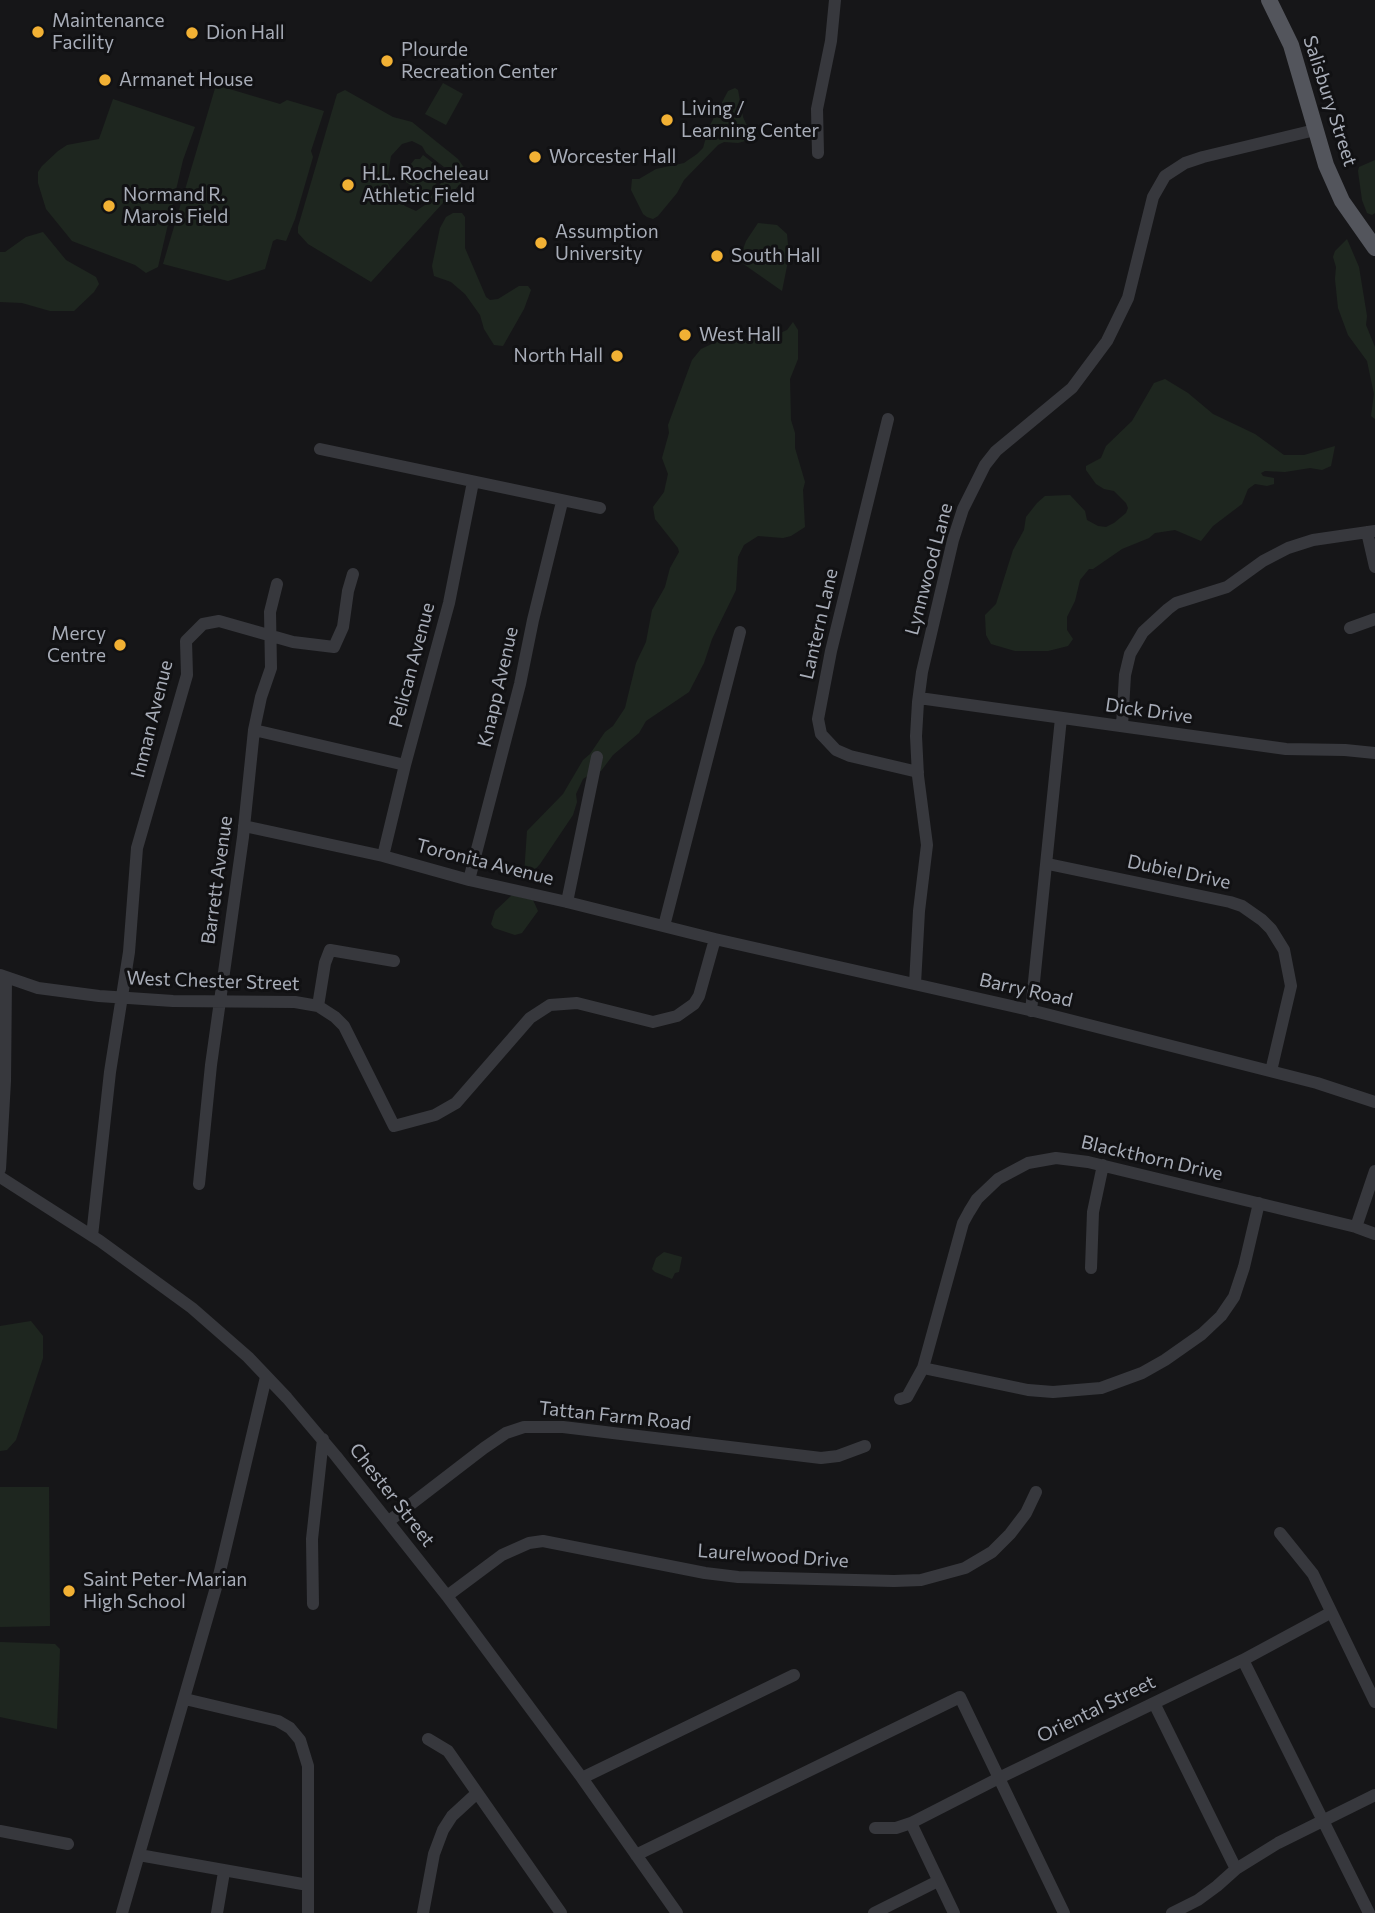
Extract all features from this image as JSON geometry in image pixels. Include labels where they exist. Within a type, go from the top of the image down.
[{"type":"main road","name":"Salisbury Street","points":[[1269,0],[1291,45],[1326,165],[1342,201],[1375,248]]},
{"type":"street","points":[[818,153],[817,109],[831,41],[835,0]]},
{"type":"street","name":"Lynnwood Lane","points":[[915,984],[921,889],[927,845],[916,736],[919,698],[922,672],[962,509],[985,465],[996,451],[1072,388],[1107,341],[1128,298],[1149,211],[1158,186],[1171,170],[1185,163],[1315,130]]},
{"type":"street","name":"Lantern Lane","points":[[888,419],[831,651],[818,719],[821,734],[836,750],[850,756],[918,772]]},
{"type":"street","points":[[320,449],[600,508]]},
{"type":"street","name":"Pelican Avenue","points":[[383,856],[452,591],[473,482]]},
{"type":"street","name":"Knapp Avenue","points":[[469,880],[520,684],[562,502]]},
{"type":"street","points":[[1122,726],[1125,675],[1130,654],[1143,632],[1176,603],[1227,587],[1263,561],[1288,548],[1313,540],[1371,531],[1375,567]]},
{"type":"street","name":"Inman Avenue","points":[[92,1236],[129,951],[137,848],[187,675],[186,641],[199,626],[225,622],[325,648],[336,647],[343,627],[353,574]]},
{"type":"street","name":"Barrett Avenue","points":[[199,1184],[254,730],[271,668],[270,612],[277,584]]},
{"type":"street","points":[[1350,628],[1375,619]]},
{"type":"street","points":[[664,926],[740,632]]},
{"type":"street","name":"Dick Drive","points":[[919,698],[1286,749],[1375,753]]},
{"type":"street","points":[[1031,1011],[1062,718]]},
{"type":"street","points":[[254,730],[405,765]]},
{"type":"street","points":[[567,902],[597,757]]},
{"type":"street","name":"Toronita Avenue","points":[[244,826],[383,856],[469,880],[715,939]]},
{"type":"street","name":"Dubiel Drive","points":[[1048,864],[1230,902],[1253,912],[1262,920],[1284,950],[1290,973],[1290,999],[1271,1071]]},
{"type":"street","name":"West Chester Street","points":[[3,976],[49,990],[121,998],[295,1002],[318,1006],[335,1017],[344,1027],[394,1126],[435,1115],[456,1103],[530,1018],[550,1005],[577,1003],[642,1020],[663,1021],[677,1016],[689,1008],[702,989],[715,939]]},
{"type":"street","name":"Barry Road","points":[[715,939],[1031,1011],[1317,1083],[1375,1102]]},
{"type":"street","points":[[318,1006],[325,963],[330,950],[394,961]]},
{"type":"street","points":[[0,1169],[5,1081],[3,976]]},
{"type":"street","name":"Blackthorn Drive","points":[[900,1399],[907,1397],[923,1368],[963,1223],[977,1199],[1014,1169],[1040,1160],[1072,1159],[1356,1227],[1375,1234]]},
{"type":"street","points":[[1091,1268],[1092,1222],[1103,1165]]},
{"type":"street","points":[[1356,1227],[1375,1171]]},
{"type":"street","name":"Chester Street","points":[[0,1177],[92,1236],[197,1312],[248,1357],[323,1439],[447,1596],[582,1778],[677,1913]]},
{"type":"street","points":[[923,1368],[1028,1390],[1053,1392],[1101,1388],[1142,1373],[1202,1334],[1221,1316],[1234,1297],[1259,1203]]},
{"type":"street","points":[[122,1913],[216,1584],[266,1377]]},
{"type":"street","name":"Tattan Farm Road","points":[[389,1521],[490,1443],[524,1427],[563,1427],[821,1458],[838,1456],[864,1446]]},
{"type":"street","points":[[313,1604],[312,1539],[323,1439]]},
{"type":"street","name":"Laurelwood Drive","points":[[447,1596],[502,1555],[529,1543],[543,1541],[738,1577],[921,1580],[965,1568],[992,1552],[1026,1513],[1036,1492]]},
{"type":"street","points":[[1280,1533],[1312,1574],[1375,1702]]},
{"type":"street","name":"Oriental Street","points":[[874,1828],[896,1828],[911,1824],[999,1778],[1243,1660],[1330,1613]]},
{"type":"street","points":[[1243,1660],[1370,1913]]},
{"type":"street","points":[[582,1778],[794,1675]]},
{"type":"street","points":[[636,1855],[960,1697],[1064,1913]]},
{"type":"street","points":[[185,1699],[278,1721],[290,1728],[300,1740],[309,1766],[308,1913]]},
{"type":"street","points":[[1154,1703],[1236,1869]]},
{"type":"street","points":[[428,1739],[448,1751],[561,1913]]},
{"type":"street","points":[[423,1913],[434,1854],[443,1830],[452,1816],[477,1793]]},
{"type":"street","points":[[1172,1913],[1217,1886],[1236,1869],[1278,1843],[1375,1795]]},
{"type":"street","points":[[911,1824],[954,1913]]},
{"type":"street","points":[[0,1831],[68,1844]]},
{"type":"street","points":[[139,1855],[308,1885]]},
{"type":"street","points":[[217,1913],[224,1872]]},
{"type":"street","points":[[874,1913],[938,1881]]},
{"type":"shaded area","points":[[443,83],[463,94],[446,125],[425,114]]},
{"type":"shaded area","points":[[216,85],[280,104],[287,100],[324,111],[311,151],[313,157],[295,219],[286,241],[273,241],[265,269],[228,281],[163,264]]},
{"type":"shaded area","points":[[735,88],[738,90],[743,117],[753,139],[718,145],[684,180],[658,216],[653,219],[647,217],[631,190],[632,179],[639,179],[656,169],[684,163],[697,154],[703,148],[709,127],[728,91]]},
{"type":"shaded area","name":"H.L. Rocheleau Athletic Field","points":[[345,90],[393,117],[412,122],[458,159],[465,169],[462,182],[371,282],[308,244],[298,233],[337,94]],"holes":[[[412,141],[422,146],[426,153],[444,167],[451,167],[453,170],[451,177],[445,178],[428,203],[416,211],[395,198],[387,181],[391,156],[402,144]]]},
{"type":"shaded area","name":"Normand R. Marois Field","points":[[113,99],[195,127],[183,160],[158,267],[146,273],[135,265],[72,241],[46,209],[38,183],[38,172],[58,151],[67,145],[99,139]]},
{"type":"shaded area","points":[[423,155],[441,169],[442,176],[428,194],[403,180],[402,175],[415,159],[420,159]]},
{"type":"shaded area","points":[[1375,160],[1375,213],[1372,215],[1367,213],[1362,200],[1358,171],[1359,167]]},
{"type":"shaded area","points":[[453,213],[462,213],[465,217],[465,248],[486,297],[490,300],[498,299],[519,286],[528,286],[531,290],[524,309],[503,346],[494,345],[484,329],[480,315],[465,294],[451,282],[434,276],[432,266],[440,228],[446,217]]},
{"type":"shaded area","points":[[758,223],[777,225],[787,234],[789,256],[782,291],[742,263],[740,258],[746,241]]},
{"type":"shaded area","points":[[43,232],[66,260],[96,277],[99,284],[74,311],[50,311],[22,303],[0,302],[0,252],[5,252],[26,237]]},
{"type":"shaded area","points":[[1347,239],[1359,267],[1366,325],[1375,347],[1375,419],[1371,416],[1374,394],[1367,361],[1348,335],[1338,308],[1333,257],[1335,251]]},
{"type":"shaded area","points":[[793,322],[798,330],[798,359],[790,379],[791,420],[795,433],[795,448],[805,482],[805,527],[783,538],[758,536],[744,545],[738,557],[736,590],[689,692],[646,721],[639,733],[613,755],[601,771],[595,771],[583,779],[576,794],[577,802],[573,815],[540,864],[531,874],[524,875],[527,831],[563,794],[583,760],[625,708],[636,663],[646,642],[652,610],[679,552],[655,519],[653,507],[664,492],[668,474],[662,458],[669,433],[668,425],[692,360],[701,349],[718,341],[771,337],[787,330]]},
{"type":"shaded area","points":[[1165,379],[1188,393],[1213,414],[1255,434],[1284,455],[1304,455],[1335,446],[1331,466],[1322,470],[1310,468],[1285,472],[1265,471],[1261,473],[1263,476],[1274,478],[1274,484],[1255,484],[1248,489],[1242,504],[1213,526],[1201,541],[1175,530],[1155,533],[1089,569],[1080,580],[1075,601],[1067,617],[1067,630],[1073,639],[1068,646],[1048,651],[1015,651],[991,644],[986,635],[985,615],[996,604],[1013,550],[1024,530],[1026,517],[1037,503],[1045,496],[1070,495],[1085,511],[1087,520],[1106,527],[1126,513],[1126,503],[1114,491],[1096,484],[1086,466],[1101,458],[1106,446],[1132,421],[1154,383]]},
{"type":"shaded area","points":[[512,895],[533,900],[538,911],[522,933],[515,935],[494,928],[491,924],[495,911]]},
{"type":"shaded area","points":[[664,1252],[682,1257],[679,1272],[675,1273],[672,1279],[652,1269],[656,1258]]},
{"type":"shaded area","points":[[31,1321],[43,1336],[43,1358],[16,1440],[7,1450],[0,1451],[0,1326]]},
{"type":"shaded area","points":[[0,1487],[49,1487],[50,1626],[0,1627]]},
{"type":"shaded area","points":[[0,1642],[55,1644],[60,1649],[57,1729],[0,1717]]},
{"type":"place","name":"Maintenance Facility","points":[[38,32]]},
{"type":"place","name":"Dion Hall","points":[[192,33]]},
{"type":"place","name":"Plourde Recreation Center","points":[[387,61]]},
{"type":"place","name":"Armanet House","points":[[105,80]]},
{"type":"place","name":"Living / Learning Center","points":[[667,120]]},
{"type":"place","name":"Worcester Hall","points":[[535,157]]},
{"type":"place","name":"H.L. Rocheleau Athletic Field","points":[[348,185]]},
{"type":"place","name":"Normand R. Marois Field","points":[[109,206]]},
{"type":"place","name":"Assumption University","points":[[541,243]]},
{"type":"place","name":"South Hall","points":[[717,256]]},
{"type":"place","name":"West Hall","points":[[685,335]]},
{"type":"place","name":"North Hall","points":[[617,356]]},
{"type":"place","name":"Mercy Centre","points":[[120,645]]},
{"type":"place","name":"Saint Peter-Marian High School","points":[[69,1591]]}]
